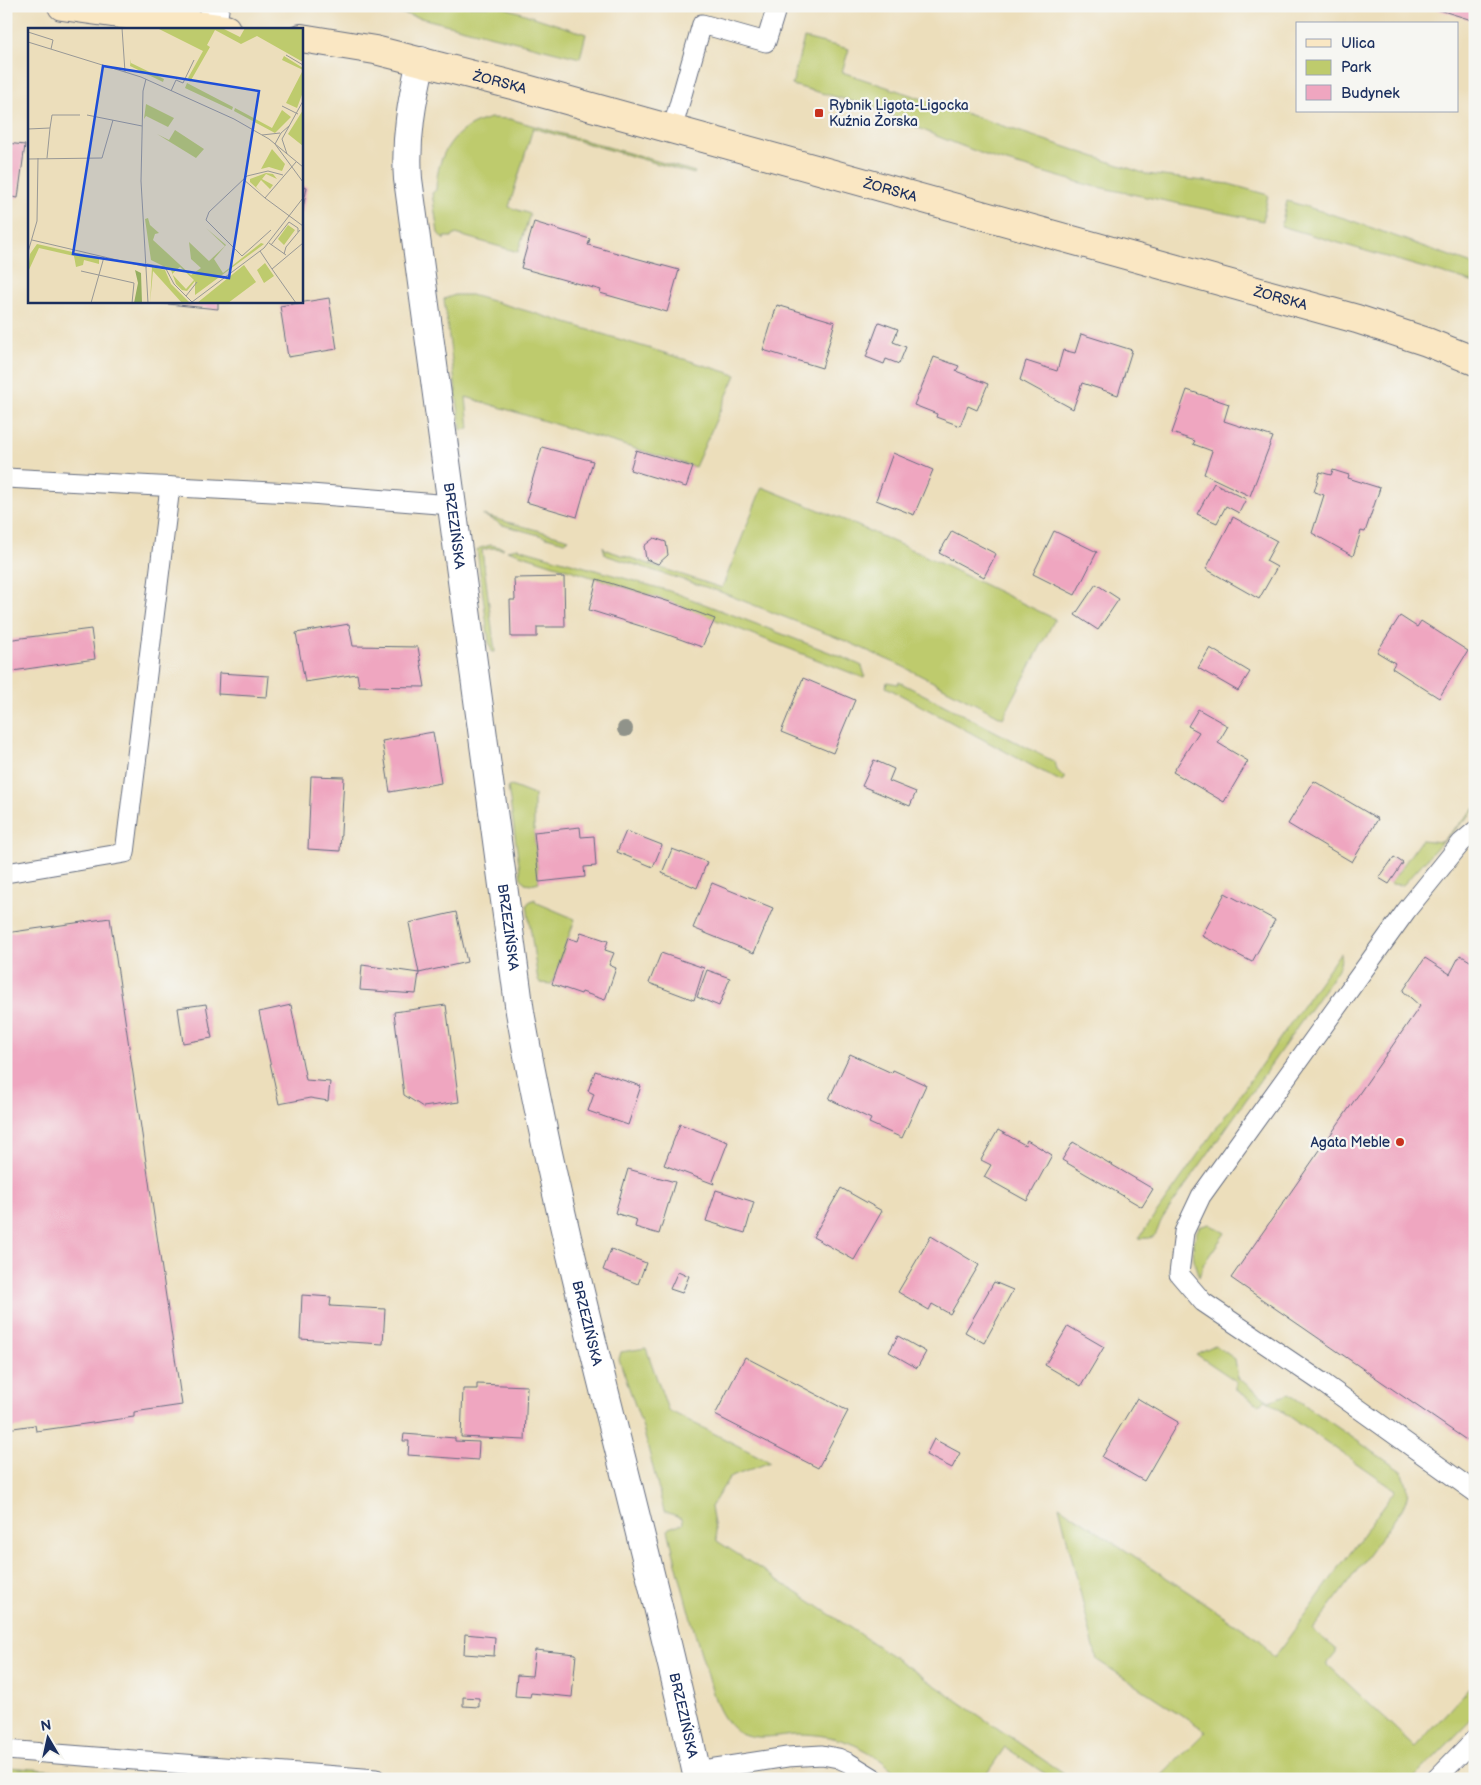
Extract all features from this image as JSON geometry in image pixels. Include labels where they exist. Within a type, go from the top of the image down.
[{"type":"main road","points":[[62,6],[218,21]]},
{"type":"main road","name":"ŻORSKA","points":[[302,38],[375,50],[421,61],[1328,311],[1426,342],[1475,360]]},
{"type":"street","name":"BRZEZIŃSKA","points":[[421,61],[411,108],[406,157],[412,219],[510,953],[530,1073],[567,1242],[671,1662],[697,1775]]},
{"type":"lane","points":[[672,130],[702,24],[766,42],[777,6]]},
{"type":"lane","points":[[6,478],[310,494],[451,505]]},
{"type":"lane","points":[[6,873],[125,853],[170,487]]},
{"type":"lane","points":[[1470,842],[1406,911],[1201,1196],[1184,1232],[1179,1274],[1203,1302],[1320,1381],[1475,1492]]},
{"type":"lane","points":[[1436,1779],[1475,1739]]},
{"type":"lane","points":[[6,1750],[287,1775],[376,1779]]},
{"type":"lane","points":[[697,1775],[787,1757],[822,1755],[838,1758],[875,1779]]},
{"type":"green space","points":[[368,6],[500,6],[586,34],[580,58]]},
{"type":"green space","points":[[804,38],[849,49],[842,72],[1146,174],[1229,184],[1268,195],[1263,221],[1088,185],[993,158],[939,137],[869,106],[792,85]]},
{"type":"green space","points":[[491,118],[510,119],[695,172],[694,174],[533,128],[509,207],[530,214],[518,252],[456,234],[452,237],[444,237],[444,240],[438,233],[432,193],[436,190],[437,177],[444,153],[458,135],[467,128]]},
{"type":"green space","points":[[1287,201],[1347,219],[1475,265],[1475,283],[1281,226]]},
{"type":"green space","points":[[455,295],[471,295],[736,375],[695,467],[466,397],[469,429],[461,430],[444,299]]},
{"type":"green space","points":[[762,487],[919,553],[1055,619],[1003,718],[904,667],[848,642],[718,591],[605,554],[603,546],[606,550],[722,588]]},
{"type":"green space","points":[[482,515],[569,539],[565,542],[499,524]]},
{"type":"green space","points":[[491,545],[504,548],[482,550],[495,652],[492,652],[489,642],[477,550]]},
{"type":"green space","points":[[518,548],[673,592],[847,659],[862,666],[865,676],[864,678],[670,602],[507,550]]},
{"type":"green space","points":[[887,682],[898,684],[899,682],[1055,762],[1057,770],[1064,777],[1064,780],[1060,781],[886,687]]},
{"type":"green space","points":[[511,786],[534,795],[534,832],[539,882],[531,884],[525,883],[521,878],[508,787]]},
{"type":"green space","points":[[1475,808],[1403,885],[1390,884],[1421,840],[1441,842]]},
{"type":"green space","points":[[535,899],[535,902],[575,919],[552,984],[540,983],[538,981],[527,905]]},
{"type":"green space","points":[[1340,953],[1340,964],[1334,975],[1164,1216],[1154,1236],[1151,1238],[1139,1238]]},
{"type":"green space","points":[[1209,1224],[1225,1233],[1204,1263],[1199,1277],[1194,1258],[1195,1240],[1199,1227]]},
{"type":"green space","points":[[1215,1345],[1235,1359],[1238,1378],[1269,1401],[1289,1394],[1401,1471],[1404,1476],[1408,1490],[1402,1509],[1313,1630],[1336,1649],[1336,1653],[1328,1665],[1415,1747],[1475,1682],[1475,1716],[1413,1779],[1158,1779],[1206,1731],[1097,1660],[1059,1506],[1260,1640],[1274,1658],[1395,1490],[1266,1400],[1258,1404],[1236,1390],[1236,1381],[1196,1354]]},
{"type":"green space","points":[[646,1348],[668,1410],[770,1462],[729,1478],[711,1507],[717,1541],[851,1628],[1071,1779],[1053,1779],[1005,1747],[983,1779],[901,1779],[880,1759],[842,1740],[799,1734],[757,1737],[740,1733],[733,1728],[722,1714],[714,1697],[689,1613],[668,1530],[683,1523],[682,1518],[664,1511],[643,1428],[619,1359],[621,1352]]},
{"type":"green space","points":[[6,1767],[167,1779],[6,1779]]},
{"type":"building","points":[[1475,6],[1475,21],[1430,7]]},
{"type":"building","points":[[6,143],[25,145],[18,198],[6,196]]},
{"type":"building","points":[[302,186],[307,187],[302,214]]},
{"type":"building","points":[[534,222],[590,239],[588,245],[679,270],[667,312],[600,293],[601,290],[521,268]]},
{"type":"building","points":[[329,298],[337,349],[288,357],[280,306]]},
{"type":"building","points":[[218,302],[218,309],[158,303]]},
{"type":"building","points":[[777,305],[835,322],[822,368],[763,350]]},
{"type":"building","points":[[879,322],[898,329],[893,342],[906,347],[899,364],[886,359],[884,364],[866,357]]},
{"type":"building","points":[[1081,334],[1132,350],[1118,395],[1082,383],[1073,409],[1020,380],[1026,361],[1057,371],[1063,350],[1075,353]]},
{"type":"building","points":[[934,357],[959,366],[956,371],[988,384],[977,410],[968,406],[960,426],[936,417],[937,414],[914,405]]},
{"type":"building","points":[[1187,390],[1229,404],[1224,421],[1273,437],[1250,496],[1204,474],[1212,451],[1193,444],[1195,441],[1172,433]]},
{"type":"building","points":[[542,447],[593,461],[577,517],[526,502]]},
{"type":"building","points":[[636,450],[693,467],[686,487],[630,470]]},
{"type":"building","points":[[893,453],[933,470],[914,515],[876,500]]},
{"type":"building","points":[[1333,470],[1349,475],[1348,478],[1380,488],[1365,532],[1361,531],[1353,556],[1312,533],[1324,495],[1314,492],[1320,472],[1331,475]]},
{"type":"building","points":[[1214,483],[1246,499],[1239,513],[1226,506],[1217,523],[1197,514]]},
{"type":"building","points":[[1233,517],[1277,541],[1266,561],[1277,567],[1259,599],[1206,569]]},
{"type":"building","points":[[952,531],[996,554],[984,577],[939,553]]},
{"type":"building","points":[[1054,531],[1097,552],[1075,595],[1033,574]]},
{"type":"building","points":[[654,538],[666,542],[668,555],[658,564],[646,559],[644,546]]},
{"type":"building","points":[[564,577],[565,627],[537,627],[537,637],[511,637],[510,600],[515,600],[514,578]]},
{"type":"building","points":[[597,579],[670,602],[715,619],[702,647],[589,610]]},
{"type":"building","points":[[1096,584],[1119,599],[1098,630],[1075,615]]},
{"type":"building","points":[[1400,616],[1417,627],[1421,621],[1468,651],[1439,698],[1392,668],[1395,663],[1377,652]]},
{"type":"building","points":[[349,624],[353,646],[418,647],[425,687],[359,686],[357,674],[305,682],[296,633]]},
{"type":"building","points":[[91,629],[95,659],[6,672],[6,640]]},
{"type":"building","points":[[1210,648],[1250,672],[1238,691],[1198,668]]},
{"type":"building","points":[[219,673],[269,676],[267,697],[218,694]]},
{"type":"building","points":[[803,678],[855,700],[833,753],[781,732]]},
{"type":"building","points":[[1198,709],[1228,726],[1218,743],[1248,761],[1224,802],[1173,772],[1199,732],[1188,726]]},
{"type":"building","points":[[433,732],[441,783],[390,792],[382,741]]},
{"type":"building","points":[[874,760],[894,769],[889,781],[916,792],[910,806],[862,786]]},
{"type":"building","points":[[311,776],[344,777],[340,851],[308,849]]},
{"type":"building","points":[[1314,781],[1378,819],[1352,862],[1288,824]]},
{"type":"building","points":[[580,827],[581,837],[594,836],[596,866],[584,867],[585,877],[539,882],[534,832]]},
{"type":"building","points":[[626,831],[662,845],[653,867],[617,852]]},
{"type":"building","points":[[672,849],[707,862],[697,888],[662,873]]},
{"type":"building","points":[[1394,857],[1403,863],[1389,884],[1379,878]]},
{"type":"building","points":[[712,883],[773,908],[754,953],[693,928]]},
{"type":"building","points":[[1225,893],[1275,920],[1252,962],[1202,936]]},
{"type":"building","points":[[456,912],[467,962],[419,973],[409,923]]},
{"type":"building","points":[[110,918],[182,1405],[134,1412],[134,1417],[36,1431],[35,1425],[6,1429],[6,933]]},
{"type":"building","points":[[581,932],[608,941],[605,950],[614,953],[609,965],[616,968],[605,1000],[552,984],[568,938],[578,941]]},
{"type":"building","points":[[661,953],[704,968],[694,1000],[649,983]]},
{"type":"building","name":"Agata Meble","points":[[1460,955],[1475,964],[1475,1446],[1231,1278],[1420,1006],[1403,991],[1425,958],[1450,974]]},
{"type":"building","points":[[362,965],[419,973],[416,994],[360,990]]},
{"type":"building","points":[[707,970],[730,978],[719,1006],[697,997]]},
{"type":"building","points":[[206,1004],[212,1038],[183,1043],[178,1008]]},
{"type":"building","points":[[291,1005],[306,1080],[330,1082],[328,1101],[310,1098],[279,1104],[259,1012]]},
{"type":"building","points":[[446,1005],[459,1102],[423,1107],[404,1095],[394,1012]]},
{"type":"building","points":[[850,1054],[892,1073],[893,1070],[926,1085],[902,1138],[869,1123],[871,1119],[829,1099]]},
{"type":"building","points":[[595,1071],[641,1086],[628,1125],[588,1111],[594,1094],[588,1091]]},
{"type":"building","points":[[680,1124],[728,1142],[713,1181],[714,1184],[664,1165]]},
{"type":"building","points":[[998,1130],[1025,1145],[1027,1140],[1052,1155],[1027,1201],[984,1177],[991,1165],[981,1160]]},
{"type":"building","points":[[1073,1142],[1153,1189],[1142,1207],[1062,1160]]},
{"type":"building","points":[[628,1169],[675,1182],[659,1234],[635,1227],[637,1220],[615,1213]]},
{"type":"building","points":[[841,1188],[882,1211],[854,1260],[813,1237]]},
{"type":"building","points":[[716,1190],[754,1202],[745,1233],[706,1221]]},
{"type":"building","points":[[931,1236],[979,1265],[950,1314],[932,1304],[929,1310],[898,1292]]},
{"type":"building","points":[[611,1249],[646,1263],[638,1284],[603,1270]]},
{"type":"building","points":[[678,1271],[689,1276],[682,1293],[670,1289]]},
{"type":"building","points":[[994,1282],[1013,1290],[984,1343],[965,1332]]},
{"type":"building","points":[[302,1295],[331,1297],[330,1306],[385,1309],[383,1344],[300,1339]]},
{"type":"building","points":[[1068,1326],[1104,1347],[1081,1386],[1045,1365]]},
{"type":"building","points":[[898,1336],[926,1352],[917,1368],[889,1352]]},
{"type":"building","points":[[745,1357],[848,1411],[818,1468],[715,1415]]},
{"type":"building","points":[[477,1384],[527,1386],[525,1440],[461,1437],[463,1389],[477,1389]]},
{"type":"building","points":[[1137,1398],[1178,1422],[1144,1481],[1102,1457]]},
{"type":"building","points":[[404,1434],[455,1438],[455,1441],[479,1442],[478,1460],[408,1455],[409,1441],[403,1441]]},
{"type":"building","points":[[934,1439],[960,1453],[952,1468],[926,1455]]},
{"type":"building","points":[[465,1634],[495,1637],[494,1656],[464,1654]]},
{"type":"building","points":[[535,1650],[576,1654],[572,1697],[531,1693],[530,1697],[515,1696],[517,1675],[532,1676]]},
{"type":"building","points":[[463,1697],[479,1698],[479,1707],[463,1706]]},
{"type":"place","name":"Rybnik Ligota-Ligocka Kuźnia Żorska","points":[[819,113]]},
{"type":"place","name":"Agata Meble","points":[[1400,1142]]}]
